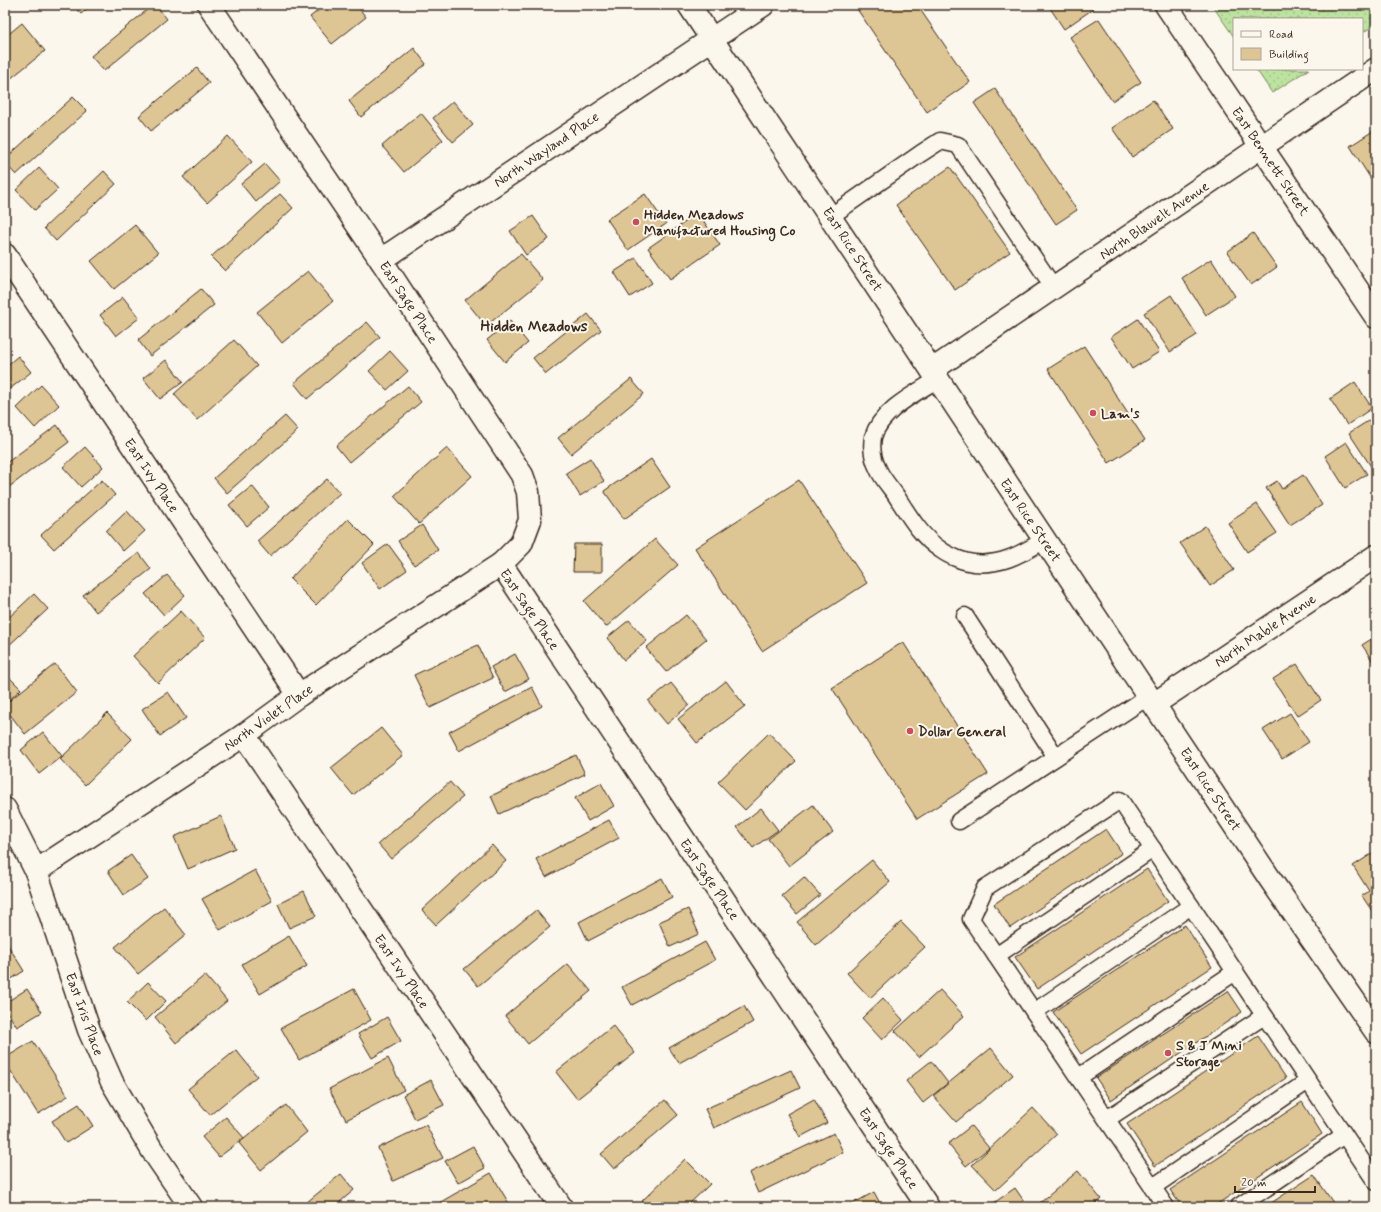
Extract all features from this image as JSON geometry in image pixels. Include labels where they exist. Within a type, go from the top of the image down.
[{"type":"street","name":"East Sage Place","points":[[209,5],[381,260],[522,475],[528,492],[530,520],[521,544],[501,564],[928,1207]]},
{"type":"street","name":"East Rice Street","points":[[690,5],[1270,879],[1375,1028]]},
{"type":"street","name":"North Wayland Place","points":[[381,260],[763,5]]},
{"type":"street","name":"East Bennett Street","points":[[1166,5],[1376,318]]},
{"type":"street","name":"North Blauvelt Avenue","points":[[935,375],[1054,288],[1376,69]]},
{"type":"street","name":"East Ivy Place","points":[[5,255],[299,695]]},
{"type":"street","name":"North Mable Avenue","points":[[1152,700],[1376,556]]},
{"type":"street","name":"North Violet Place","points":[[36,872],[244,735],[299,695],[501,564]]},
{"type":"street","name":"East Ivy Place","points":[[244,735],[560,1207]]},
{"type":"street","name":"East Iris Place","points":[[5,809],[36,872],[89,1030],[112,1082],[152,1150],[191,1207]]},
{"type":"lane","points":[[830,216],[940,141],[958,145],[1054,288]]},
{"type":"lane","points":[[935,375],[884,418],[874,435],[871,450],[878,469],[921,533],[941,551],[974,564],[991,563],[1008,560],[1045,540]]},
{"type":"lane","points":[[965,616],[1056,757]]},
{"type":"lane","points":[[960,821],[1056,757],[1152,700]]},
{"type":"lane","points":[[1166,1207],[971,919],[985,888],[1120,800],[1376,1182]]},
{"type":"lane","points":[[996,956],[1153,849]]},
{"type":"lane","points":[[1034,1012],[1191,906]]},
{"type":"lane","points":[[1079,1077],[1235,972]]},
{"type":"lane","points":[[1107,1119],[1264,1016]]},
{"type":"lane","points":[[1153,1187],[1308,1081]]},
{"type":"lane","points":[[1238,1207],[1344,1135]]},
{"type":"green space","points":[[1212,5],[1376,5],[1376,24],[1363,32],[1363,18],[1233,18],[1233,36]]},
{"type":"green space","points":[[1257,70],[1307,70],[1272,93]]},
{"type":"building","points":[[72,5],[91,5],[81,14]]},
{"type":"building","points":[[153,5],[156,5],[167,19],[104,71],[91,56]]},
{"type":"building","points":[[325,5],[356,5],[366,17],[332,44],[310,17]]},
{"type":"building","points":[[863,5],[917,5],[970,82],[927,112],[857,9]]},
{"type":"building","points":[[1048,5],[1090,5],[1093,9],[1064,29]]},
{"type":"building","points":[[1099,19],[1141,82],[1112,101],[1070,37]]},
{"type":"building","points":[[22,23],[45,51],[5,83],[5,37]]},
{"type":"building","points":[[414,48],[426,64],[361,117],[349,101]]},
{"type":"building","points":[[197,68],[209,83],[151,131],[139,116]]},
{"type":"building","points":[[995,89],[1077,210],[1056,224],[974,103]]},
{"type":"building","points":[[73,97],[87,111],[16,175],[5,163],[5,159]]},
{"type":"building","points":[[1153,100],[1173,129],[1132,157],[1112,128]]},
{"type":"building","points":[[453,101],[473,125],[453,142],[433,118]]},
{"type":"building","points":[[421,113],[443,140],[404,172],[382,146]]},
{"type":"building","points":[[1376,129],[1376,187],[1350,146]]},
{"type":"building","points":[[228,136],[252,162],[207,203],[183,177]]},
{"type":"building","points":[[265,164],[280,181],[256,202],[241,184]]},
{"type":"building","points":[[950,167],[1010,252],[955,290],[896,205]]},
{"type":"building","points":[[39,168],[58,189],[35,210],[16,190]]},
{"type":"building","points":[[104,171],[116,184],[56,241],[44,228]]},
{"type":"building","points":[[280,194],[293,208],[225,271],[211,257]]},
{"type":"building","name":"Hidden Meadows Manufactured Housing Co","points":[[645,194],[666,224],[628,250],[607,219]]},
{"type":"building","points":[[698,213],[720,245],[670,279],[648,248]]},
{"type":"building","points":[[533,216],[549,239],[526,255],[510,231]]},
{"type":"building","points":[[135,225],[158,253],[114,289],[91,261]]},
{"type":"building","points":[[1253,233],[1277,267],[1251,285],[1227,252]]},
{"type":"building","points":[[521,254],[543,280],[486,326],[465,300]]},
{"type":"building","points":[[636,258],[652,283],[630,297],[614,272]]},
{"type":"building","points":[[1211,259],[1235,296],[1206,315],[1182,278]]},
{"type":"building","points":[[308,271],[333,301],[282,343],[257,312]]},
{"type":"building","points":[[201,289],[214,305],[150,356],[138,340]]},
{"type":"building","points":[[1171,295],[1197,335],[1170,352],[1144,313]]},
{"type":"building","points":[[123,297],[139,318],[116,336],[100,315]]},
{"type":"building","points":[[588,314],[601,330],[546,374],[533,358]]},
{"type":"building","points":[[1138,319],[1159,352],[1132,369],[1111,337]]},
{"type":"building","points":[[510,321],[528,343],[505,362],[487,340]]},
{"type":"building","points":[[367,322],[380,337],[307,399],[294,383]]},
{"type":"building","points":[[234,340],[257,366],[197,420],[174,394]]},
{"type":"building","points":[[1084,346],[1145,440],[1109,463],[1048,369]]},
{"type":"building","points":[[390,351],[408,371],[387,390],[369,371]]},
{"type":"building","points":[[18,356],[31,372],[5,393],[5,367]]},
{"type":"building","points":[[166,360],[183,382],[160,399],[143,378]]},
{"type":"building","points":[[631,379],[644,394],[571,454],[558,438]]},
{"type":"building","points":[[1355,382],[1372,408],[1347,425],[1330,399]]},
{"type":"building","points":[[41,385],[59,405],[35,428],[17,408]]},
{"type":"building","points":[[408,386],[421,402],[349,462],[336,446]]},
{"type":"building","points":[[285,416],[298,430],[227,493],[214,478]]},
{"type":"building","points":[[1376,416],[1376,470],[1374,471],[1349,433]]},
{"type":"building","points":[[57,425],[69,442],[5,490],[5,464]]},
{"type":"building","points":[[1346,442],[1367,474],[1345,488],[1325,456]]},
{"type":"building","points":[[85,447],[103,467],[81,487],[63,467]]},
{"type":"building","points":[[447,448],[472,476],[419,524],[394,496]]},
{"type":"building","points":[[590,458],[604,481],[580,496],[566,473]]},
{"type":"building","points":[[651,459],[670,487],[624,519],[604,491]]},
{"type":"building","points":[[1303,475],[1322,505],[1290,525],[1266,488],[1277,481],[1282,489]]},
{"type":"building","points":[[327,479],[340,493],[270,556],[257,541]]},
{"type":"building","points":[[102,480],[115,495],[54,549],[41,535]]},
{"type":"building","points":[[799,480],[867,583],[762,651],[695,548]]},
{"type":"building","points":[[252,486],[269,507],[247,526],[229,505]]},
{"type":"building","points":[[1257,504],[1277,533],[1247,552],[1228,523]]},
{"type":"building","points":[[127,511],[145,531],[123,551],[106,531]]},
{"type":"building","points":[[348,519],[374,545],[316,605],[290,579]]},
{"type":"building","points":[[422,525],[438,550],[414,565],[398,541]]},
{"type":"building","points":[[1205,526],[1234,570],[1210,586],[1180,543]]},
{"type":"building","points":[[655,539],[678,565],[606,627],[584,601]]},
{"type":"building","points":[[388,544],[407,570],[380,589],[362,563]]},
{"type":"building","points":[[574,544],[602,544],[602,572],[573,572]]},
{"type":"building","points":[[139,553],[151,569],[96,612],[83,595]]},
{"type":"building","points":[[167,575],[185,595],[164,615],[145,594]]},
{"type":"building","points":[[34,594],[48,609],[5,649],[5,621]]},
{"type":"building","points":[[181,611],[205,638],[158,683],[133,656]]},
{"type":"building","points":[[686,615],[706,639],[666,672],[646,648]]},
{"type":"building","points":[[629,620],[647,641],[624,660],[607,638]]},
{"type":"building","points":[[1376,636],[1376,666],[1362,645]]},
{"type":"building","name":"Dollar General","points":[[903,642],[988,774],[917,819],[832,688]]},
{"type":"building","points":[[478,645],[493,678],[430,708],[414,675]]},
{"type":"building","points":[[515,654],[529,679],[505,692],[491,667]]},
{"type":"building","points":[[55,664],[77,692],[25,734],[5,708],[5,704]]},
{"type":"building","points":[[1297,664],[1321,700],[1297,716],[1273,679]]},
{"type":"building","points":[[5,673],[21,689],[5,704]]},
{"type":"building","points":[[726,681],[745,706],[697,743],[678,719]]},
{"type":"building","points":[[671,683],[689,705],[667,724],[648,701]]},
{"type":"building","points":[[532,687],[542,706],[459,751],[449,732]]},
{"type":"building","points":[[168,692],[186,718],[160,736],[142,709]]},
{"type":"building","points":[[1376,712],[1376,720],[1372,714]]},
{"type":"building","points":[[107,713],[132,739],[85,785],[60,759]]},
{"type":"building","points":[[1290,713],[1309,742],[1282,759],[1263,730]]},
{"type":"building","points":[[381,728],[403,755],[353,795],[331,768]]},
{"type":"building","points":[[43,732],[62,756],[39,774],[21,750]]},
{"type":"building","points":[[769,733],[796,761],[745,810],[718,782]]},
{"type":"building","points":[[576,755],[585,774],[499,814],[491,796]]},
{"type":"building","points":[[450,782],[463,797],[391,859],[378,844]]},
{"type":"building","points":[[601,783],[614,806],[588,821],[575,798]]},
{"type":"building","points":[[813,805],[833,832],[789,866],[768,839]]},
{"type":"building","points":[[761,808],[778,830],[753,848],[737,827]]},
{"type":"building","points":[[221,816],[235,848],[188,869],[174,837]]},
{"type":"building","points":[[609,820],[619,838],[546,877],[536,859]]},
{"type":"building","points":[[1106,829],[1122,853],[1010,928],[994,904]]},
{"type":"building","points":[[492,845],[506,861],[436,925],[422,910]]},
{"type":"building","points":[[1376,851],[1376,917],[1362,896],[1369,891],[1353,866]]},
{"type":"building","points":[[131,855],[148,879],[124,895],[108,871]]},
{"type":"building","points":[[872,860],[890,882],[816,945],[797,922]]},
{"type":"building","points":[[1147,869],[1168,901],[1037,989],[1015,957]]},
{"type":"building","points":[[255,870],[272,901],[220,930],[202,899]]},
{"type":"building","points":[[804,877],[820,895],[797,914],[782,896]]},
{"type":"building","points":[[662,878],[672,897],[588,941],[579,922]]},
{"type":"building","points":[[304,891],[316,916],[289,928],[278,904]]},
{"type":"building","points":[[164,907],[186,935],[138,974],[115,947]]},
{"type":"building","points":[[688,909],[699,934],[670,947],[659,922]]},
{"type":"building","points":[[536,910],[550,927],[478,986],[464,969]]},
{"type":"building","points":[[901,922],[925,947],[870,998],[847,973]]},
{"type":"building","points":[[1185,925],[1212,967],[1081,1054],[1053,1012]]},
{"type":"building","points":[[289,936],[307,966],[260,994],[242,964]]},
{"type":"building","points":[[6,942],[24,971],[5,983],[5,943]]},
{"type":"building","points":[[705,942],[715,960],[632,1005],[622,987]]},
{"type":"building","points":[[568,964],[591,991],[528,1044],[505,1016]]},
{"type":"building","points":[[205,975],[227,1001],[176,1043],[155,1017]]},
{"type":"building","points":[[148,982],[166,1001],[146,1021],[127,1002]]},
{"type":"building","points":[[27,989],[42,1012],[17,1027],[5,1009],[5,1003]]},
{"type":"building","points":[[354,989],[371,1020],[299,1060],[281,1028]]},
{"type":"building","points":[[940,990],[964,1016],[919,1057],[895,1031]]},
{"type":"building","points":[[1228,991],[1242,1012],[1111,1100],[1096,1078]]},
{"type":"building","points":[[883,998],[903,1020],[882,1040],[862,1018]]},
{"type":"building","points":[[744,1006],[753,1022],[679,1063],[669,1048]]},
{"type":"building","points":[[387,1017],[401,1041],[372,1058],[358,1034]]},
{"type":"building","points":[[613,1026],[635,1053],[577,1099],[556,1072]]},
{"type":"building","points":[[1258,1036],[1286,1078],[1155,1166],[1127,1124]]},
{"type":"building","points":[[33,1041],[68,1096],[38,1114],[5,1062],[5,1058]]},
{"type":"building","points":[[991,1048],[1013,1075],[956,1122],[933,1096]]},
{"type":"building","points":[[236,1050],[257,1076],[210,1115],[188,1089]]},
{"type":"building","points":[[388,1058],[404,1090],[346,1120],[329,1089]]},
{"type":"building","points":[[931,1061],[948,1083],[923,1103],[906,1081]]},
{"type":"building","points":[[791,1070],[800,1088],[714,1128],[705,1109]]},
{"type":"building","points":[[431,1080],[444,1105],[415,1119],[403,1095]]},
{"type":"building","points":[[814,1099],[827,1123],[800,1137],[787,1114]]},
{"type":"building","points":[[665,1100],[678,1115],[614,1169],[601,1154]]},
{"type":"building","points":[[1302,1102],[1322,1134],[1213,1207],[1182,1207],[1170,1190]]},
{"type":"building","points":[[79,1104],[93,1126],[66,1143],[52,1121]]},
{"type":"building","points":[[286,1105],[307,1132],[261,1170],[239,1143]]},
{"type":"building","points":[[1033,1108],[1057,1134],[996,1190],[972,1165]]},
{"type":"building","points":[[226,1117],[244,1138],[219,1157],[202,1137]]},
{"type":"building","points":[[426,1125],[443,1158],[393,1181],[378,1148]]},
{"type":"building","points":[[971,1126],[989,1148],[966,1166],[948,1144]]},
{"type":"building","points":[[834,1133],[843,1152],[758,1193],[749,1173]]},
{"type":"building","points":[[473,1146],[485,1168],[458,1183],[445,1161]]},
{"type":"building","points":[[685,1159],[710,1184],[686,1207],[648,1207],[642,1201]]},
{"type":"building","points":[[1078,1171],[1101,1199],[1091,1207],[1035,1207]]},
{"type":"building","points":[[491,1173],[511,1207],[432,1207]]},
{"type":"building","points":[[341,1174],[354,1190],[334,1207],[301,1207]]},
{"type":"building","points":[[1314,1175],[1336,1207],[1265,1207]]},
{"type":"building","points":[[1015,1188],[1028,1207],[992,1207],[991,1205]]},
{"type":"building","points":[[874,1192],[882,1207],[847,1207]]},
{"type":"place","name":"Hidden Meadows Manufactured Housing Co","points":[[636,222]]},
{"type":"place","name":"Lam's","points":[[1093,413]]},
{"type":"place","name":"Dollar General","points":[[910,731]]},
{"type":"place","name":"S & J Mini Storage","points":[[1168,1053]]},
{"type":"district","name":"Hidden Meadows","points":[[534,326]]}]
